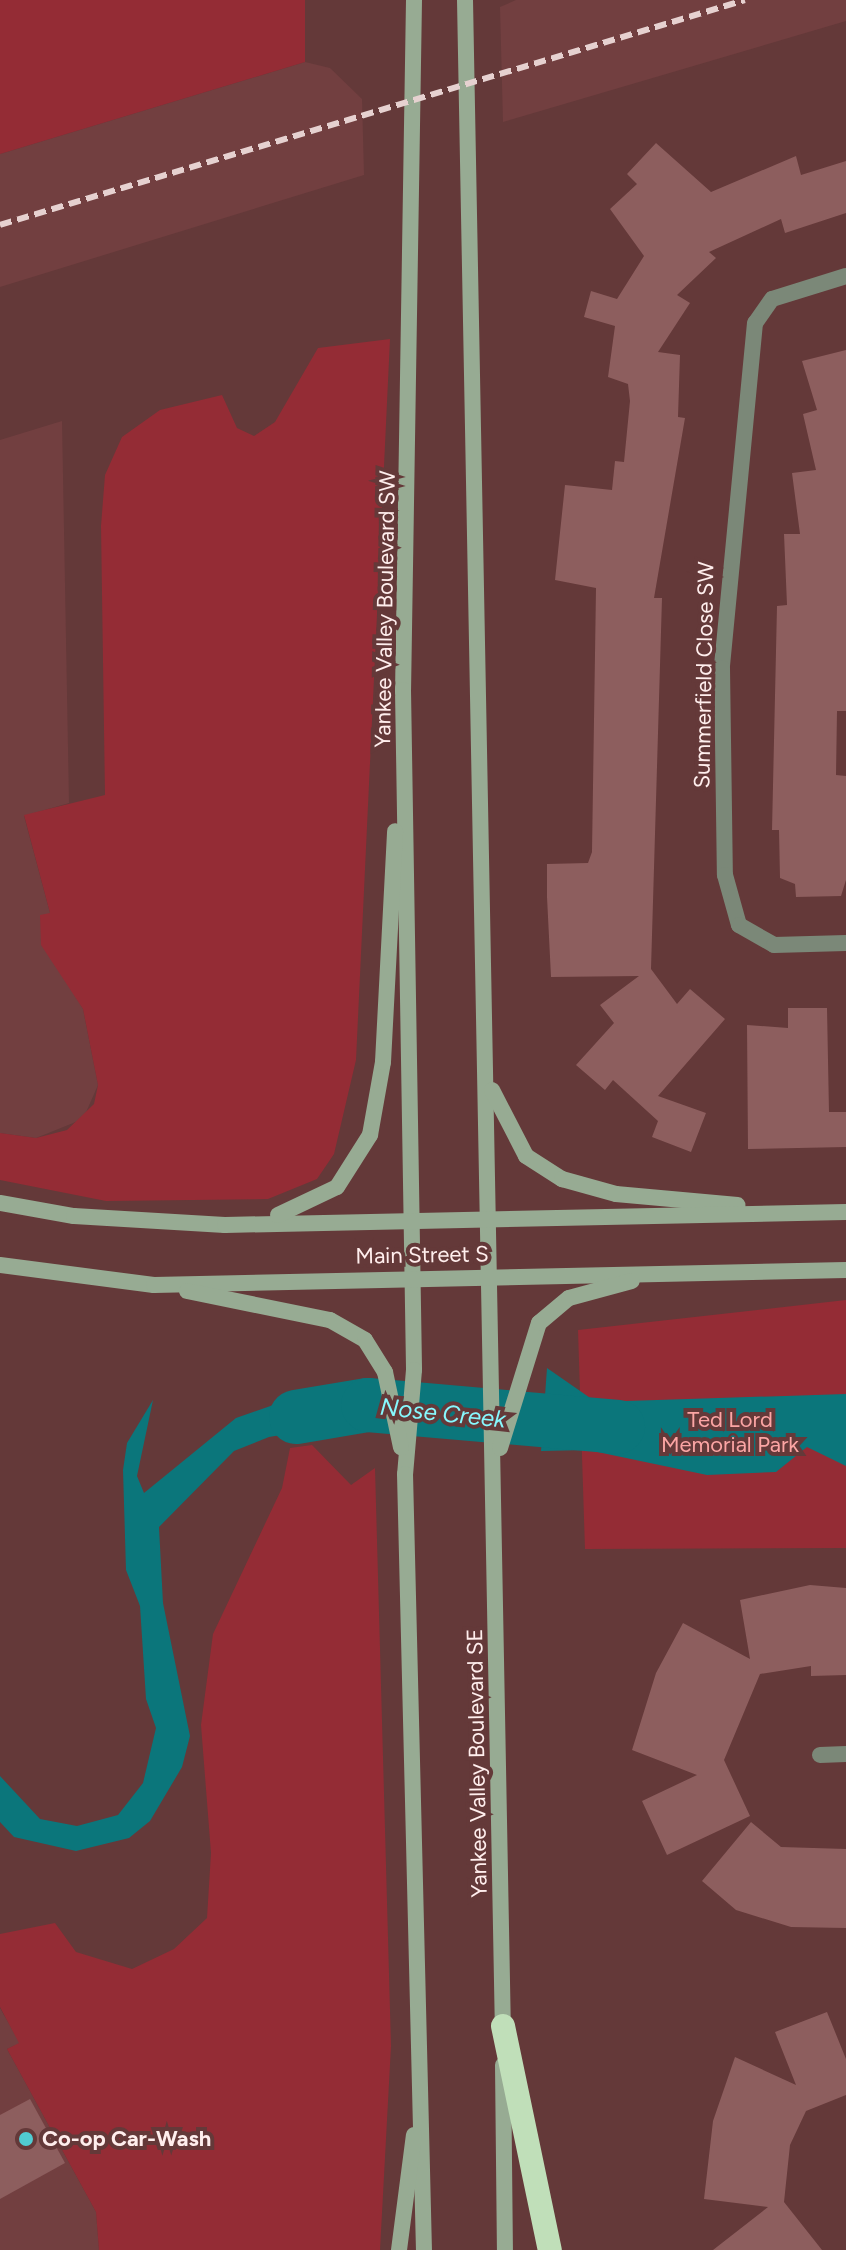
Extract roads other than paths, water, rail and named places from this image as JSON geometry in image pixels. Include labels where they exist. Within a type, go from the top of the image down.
[{"type":"highway","points":[[503,2026],[550,2250]]},
{"type":"main road","name":"Yankee Valley Boulevard SW","points":[[413,1277],[403,690],[414,0]]},
{"type":"main road","points":[[465,0],[489,1217]]},
{"type":"main road","points":[[225,1225],[319,1200],[350,1174],[370,1135],[386,1016],[403,690]]},
{"type":"main road","points":[[486,1074],[512,1138],[562,1179],[616,1194],[811,1212]]},
{"type":"main road","name":"Main Street S","points":[[0,1203],[74,1216],[225,1225],[489,1217],[846,1212]]},
{"type":"main road","name":"Yankee Valley Boulevard SE","points":[[489,1217],[505,2250]]},
{"type":"main road","name":"Main Street S","points":[[0,1265],[154,1285],[490,1275],[846,1270]]},
{"type":"main road","points":[[494,1473],[539,1323],[569,1298],[655,1275]]},
{"type":"main road","points":[[413,1277],[405,1474],[424,2250]]},
{"type":"main road","points":[[154,1285],[303,1313],[365,1340],[385,1372],[405,1474]]},
{"type":"main road","points":[[399,2250],[421,2094]]},
{"type":"street","name":"Summerfield Close SW","points":[[846,276],[772,299],[755,323],[722,668],[725,875],[739,925],[774,945],[846,943]]},
{"type":"street","points":[[820,1755],[846,1754]]},
{"type":"water","points":[[547,1368],[596,1402],[846,1394],[846,1466],[807,1447],[776,1472],[707,1475],[588,1450],[541,1451]]},
{"type":"water","points":[[364,1390],[371,1420],[269,1437],[234,1451],[159,1527],[163,1603],[190,1736],[182,1767],[150,1821],[129,1838],[76,1851],[14,1837],[0,1822],[0,1776],[40,1819],[77,1826],[118,1815],[143,1783],[156,1728],[146,1699],[140,1606],[126,1570],[123,1470],[127,1443],[153,1400],[137,1476],[144,1493],[236,1418],[279,1403]]},
{"type":"waterway","name":"Nose Creek","points":[[296,1417],[368,1405],[618,1427]]},
{"type":"railway","points":[[0,225],[745,0]]},
{"type":"place","name":"Co-op Car-Wash","points":[[26,2139]]},
{"type":"park label","name":"Ted Lord Memorial Park","points":[[730,1432]]}]
